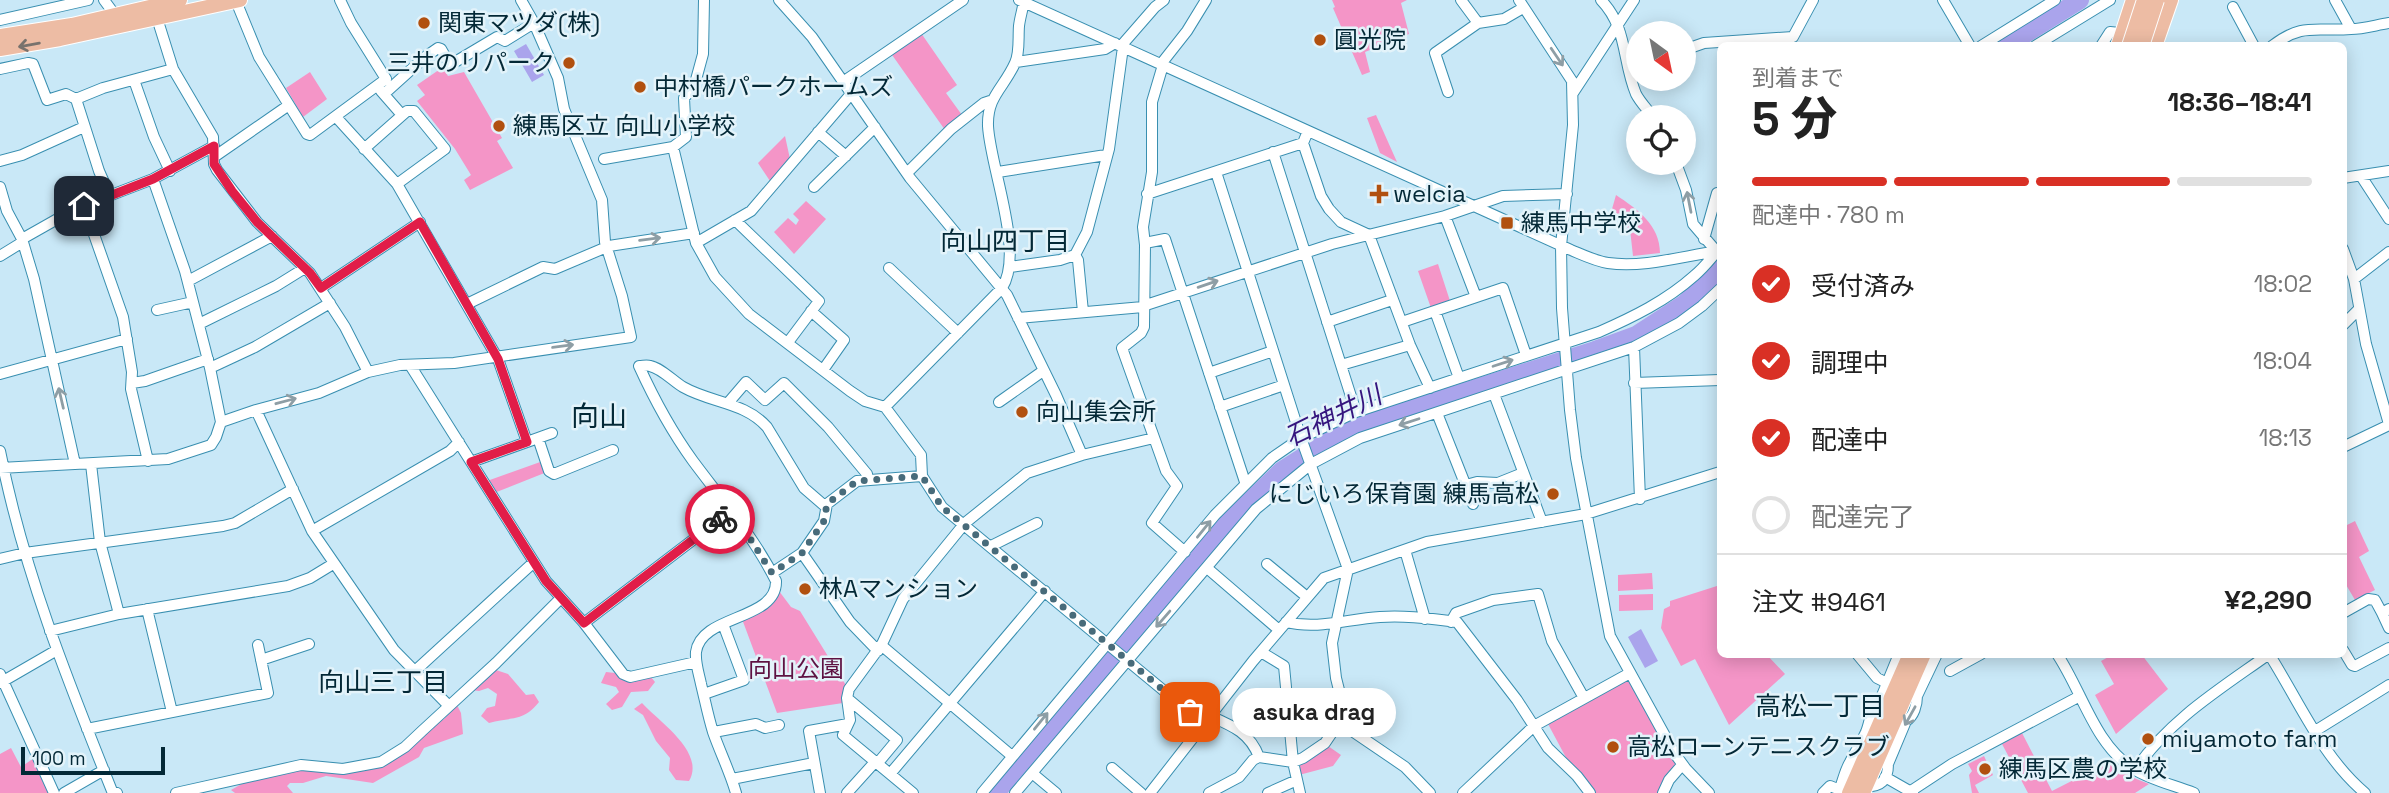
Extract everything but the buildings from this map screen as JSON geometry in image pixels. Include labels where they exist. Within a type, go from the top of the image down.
[{"type":"main road","points":[[0,36],[72,25],[177,0]]},
{"type":"main road","points":[[0,49],[60,39],[238,0]]},
{"type":"main road","points":[[2154,42],[2157,0]]},
{"type":"main road","points":[[2123,41],[2137,2],[2152,5],[2164,0]]},
{"type":"main road","points":[[2155,42],[2171,0]]},
{"type":"main road","points":[[1842,792],[1908,658]]},
{"type":"main road","points":[[1864,790],[1922,658]]},
{"type":"street","points":[[0,20],[88,0]]},
{"type":"street","points":[[105,0],[115,15]]},
{"type":"street","points":[[238,0],[259,57],[310,135],[380,90],[438,48],[450,65],[497,37],[505,41],[534,23]]},
{"type":"street","points":[[340,0],[386,79],[380,90]]},
{"type":"street","points":[[221,422],[319,393],[368,372],[410,365],[454,363],[631,337],[622,296],[606,247],[602,200],[564,109],[560,81],[521,0]]},
{"type":"street","points":[[604,159],[673,147],[686,137],[684,98],[694,87],[703,54],[704,0]]},
{"type":"street","points":[[796,0],[782,4],[812,37],[907,173],[1002,288],[1082,455]]},
{"type":"street","points":[[843,82],[963,0]]},
{"type":"street","points":[[1075,255],[1087,232],[1106,155],[1120,46],[1155,6],[1164,0]]},
{"type":"street","points":[[1185,552],[1152,523],[1177,486],[1166,471],[1122,348],[1141,333],[1144,327],[1143,227],[1152,172],[1152,102],[1162,65],[1206,0]]},
{"type":"street","points":[[1461,0],[1478,23]]},
{"type":"street","points":[[1601,0],[1618,24],[1637,95],[1644,105]]},
{"type":"street","points":[[1573,93],[1634,0]]},
{"type":"street","points":[[1750,42],[1795,41],[1813,0]]},
{"type":"street","points":[[1943,0],[1968,42]]},
{"type":"street","points":[[1987,42],[2055,0]]},
{"type":"street","points":[[2042,42],[2110,0]]},
{"type":"street","points":[[2116,0],[2137,2]]},
{"type":"street","points":[[2335,0],[2351,29]]},
{"type":"street","points":[[885,407],[1007,280],[1010,267],[1005,216],[998,172],[989,141],[988,123],[990,101],[1016,62],[1022,1],[1561,246],[1608,263],[1643,262],[1717,250]]},
{"type":"street","points":[[1448,92],[1435,53],[1478,23],[1504,19],[1521,4],[1571,78],[1573,125],[1561,246],[1565,344],[1573,434],[1610,636],[1682,765],[1709,793]]},
{"type":"street","points":[[2232,7],[2252,42]]},
{"type":"street","points":[[157,18],[173,69],[213,136],[214,164],[217,170],[257,222],[305,268],[321,288],[368,372]]},
{"type":"street","points":[[2277,42],[2291,32],[2351,29],[2389,23]]},
{"type":"street","points":[[2104,42],[2110,32],[2123,41]]},
{"type":"street","points":[[1696,46],[1717,43]]},
{"type":"street","points":[[1016,62],[1120,46]]},
{"type":"street","points":[[0,69],[33,64],[47,100],[66,94],[76,99],[110,196]]},
{"type":"street","points":[[76,99],[103,88],[173,69]]},
{"type":"street","points":[[134,80],[154,137],[170,171]]},
{"type":"street","points":[[380,90],[402,115]]},
{"type":"street","points":[[467,304],[543,267],[555,269],[606,247],[695,238],[735,220],[751,211],[851,94]]},
{"type":"street","points":[[907,173],[951,129],[990,101]]},
{"type":"street","points":[[0,256],[84,206],[214,152],[289,105]]},
{"type":"street","points":[[364,149],[407,111],[414,111],[445,149],[397,184]]},
{"type":"street","points":[[337,117],[397,184],[420,222],[496,356],[532,440],[549,471],[554,474],[613,450]]},
{"type":"street","points":[[0,161],[22,155],[84,127]]},
{"type":"street","points":[[814,187],[876,127]]},
{"type":"street","points":[[1308,131],[1303,143],[1321,196],[1341,222],[1369,234],[1392,300],[1430,388]]},
{"type":"street","points":[[818,132],[846,156]]},
{"type":"street","points":[[1147,194],[1303,143]]},
{"type":"street","points":[[673,147],[695,238],[715,277],[749,314],[789,341],[865,401],[885,407],[920,455],[922,476],[942,507],[965,523],[1127,661],[1207,720],[1247,735],[1259,757]]},
{"type":"street","points":[[1273,152],[1356,412]]},
{"type":"street","points":[[998,172],[1106,155]]},
{"type":"street","points":[[2347,177],[2389,171]]},
{"type":"street","points":[[1209,793],[1230,789],[1253,760],[1259,757],[1293,762],[1303,758],[1325,743],[1339,722],[1344,710],[1332,657],[1332,643],[1348,569],[1301,438],[1216,172]]},
{"type":"street","points":[[1680,175],[1693,224],[1704,239],[1717,249]]},
{"type":"street","points":[[2361,176],[2389,219]]},
{"type":"street","points":[[2,468],[148,461],[211,445],[216,437],[221,422],[209,363],[188,281],[153,179]]},
{"type":"street","points":[[0,188],[34,279],[75,464]]},
{"type":"street","points":[[1704,239],[1717,193]]},
{"type":"street","points":[[1018,318],[1143,306],[1248,270],[1369,234],[1445,216],[1503,196],[1567,194]]},
{"type":"street","points":[[84,206],[123,317],[132,383],[148,461]]},
{"type":"street","points":[[1445,216],[1476,297]]},
{"type":"street","points":[[735,220],[819,301],[789,341]]},
{"type":"street","points":[[321,288],[420,222]]},
{"type":"street","points":[[188,281],[272,236]]},
{"type":"street","points":[[1145,243],[1165,239],[1245,482]]},
{"type":"street","points":[[982,793],[1245,482],[1272,458],[1301,438],[1356,412],[1599,332],[1651,307],[1695,275],[1717,252]]},
{"type":"street","points":[[2354,279],[2389,252]]},
{"type":"street","points":[[1010,267],[1075,255]]},
{"type":"street","points":[[1075,255],[1078,260],[1083,312]]},
{"type":"street","points":[[2347,260],[2354,279],[2366,344],[2389,425],[2347,445]]},
{"type":"street","points":[[199,324],[252,299],[305,268]]},
{"type":"street","points":[[889,268],[958,333]]},
{"type":"street","points":[[1402,322],[1503,289],[1526,355]]},
{"type":"street","points":[[1015,793],[1256,509],[1311,464],[1360,438],[1634,347],[1679,323],[1717,292]]},
{"type":"street","points":[[1327,322],[1392,300]]},
{"type":"street","points":[[157,310],[193,302]]},
{"type":"street","points":[[132,383],[209,363],[255,347],[330,303]]},
{"type":"street","points":[[2347,321],[2359,309]]},
{"type":"street","points":[[811,311],[844,340],[823,370]]},
{"type":"street","points":[[1435,311],[1458,378]]},
{"type":"street","points":[[0,374],[127,339]]},
{"type":"street","points":[[1341,365],[1410,345]]},
{"type":"street","points":[[1634,347],[1640,499]]},
{"type":"street","points":[[1209,373],[1273,351]]},
{"type":"street","points":[[410,365],[546,581],[584,623],[623,674],[630,677],[696,662]]},
{"type":"street","points":[[736,793],[713,732],[696,662],[697,649],[707,634],[767,601],[776,590],[776,581],[732,510],[693,461],[672,429],[639,366],[652,366],[682,386],[709,399],[747,410],[759,418],[804,488],[826,507]]},
{"type":"street","points":[[999,402],[1043,370]]},
{"type":"street","points":[[1634,383],[1717,380]]},
{"type":"street","points":[[728,403],[746,382],[765,400],[784,383],[828,427],[867,474],[867,480]]},
{"type":"street","points":[[1220,407],[1284,385]]},
{"type":"street","points":[[1494,394],[1542,522]]},
{"type":"street","points":[[256,410],[312,531],[333,564],[394,650],[449,706]]},
{"type":"street","points":[[1437,413],[1473,504]]},
{"type":"street","points":[[471,462],[552,433]]},
{"type":"street","points":[[913,793],[843,735],[850,720],[847,698],[849,689],[880,648],[903,599],[965,523],[1027,473],[1082,455],[1154,438]]},
{"type":"street","points":[[312,531],[450,451],[459,442]]},
{"type":"street","points":[[0,451],[2,468],[25,553],[50,631],[112,791],[117,793]]},
{"type":"street","points":[[91,464],[100,542],[119,614]]},
{"type":"street","points":[[1466,485],[1477,482],[1498,483],[1523,472]]},
{"type":"street","points":[[1150,793],[1282,626],[1324,578],[1427,542],[1587,514],[1717,473]]},
{"type":"street","points":[[772,573],[802,553],[824,521],[826,507],[857,481],[922,476]]},
{"type":"street","points":[[0,559],[25,553],[235,523],[293,489]]},
{"type":"street","points":[[584,623],[732,510]]},
{"type":"street","points":[[991,546],[1037,523]]},
{"type":"street","points":[[1405,550],[1425,619]]},
{"type":"street","points":[[802,553],[844,614],[880,648],[1012,756]]},
{"type":"street","points":[[415,671],[534,562]]},
{"type":"street","points":[[50,631],[119,614],[288,586],[310,578],[333,564]]},
{"type":"street","points":[[1267,564],[1307,597]]},
{"type":"street","points":[[1207,568],[1282,626],[1318,626],[1400,616],[1457,622],[1517,700],[1548,748],[1577,775],[1590,793]]},
{"type":"street","points":[[890,774],[1045,591]]},
{"type":"street","points":[[1451,622],[1456,613],[1493,600],[1538,594],[1552,641],[1584,698]]},
{"type":"street","points":[[176,793],[301,765],[344,769],[381,762],[405,747],[496,663],[561,598]]},
{"type":"street","points":[[2347,611],[2368,599],[2375,600],[2385,611],[2389,628]]},
{"type":"street","points":[[147,609],[172,712]]},
{"type":"street","points":[[704,694],[744,680],[723,624]]},
{"type":"street","points":[[261,660],[309,644]]},
{"type":"street","points":[[87,729],[268,693],[258,645]]},
{"type":"street","points":[[2347,657],[2355,666],[2389,648]]},
{"type":"street","points":[[54,793],[1,679],[57,650]]},
{"type":"street","points":[[1261,652],[1284,666],[1293,762],[1300,793]]},
{"type":"street","points":[[1860,658],[1877,678],[1887,683]]},
{"type":"street","points":[[1823,793],[1830,786],[1842,792],[1851,758],[1868,728],[1867,721],[1876,702],[1881,698],[1897,658]]},
{"type":"street","points":[[1864,790],[1879,786],[1885,777],[1906,721],[1917,703],[1917,696],[1935,658]]},
{"type":"street","points":[[1950,671],[1974,658]]},
{"type":"street","points":[[2059,658],[2115,755],[2135,770],[2168,788],[2194,793]]},
{"type":"street","points":[[2135,770],[2189,710],[2263,658]]},
{"type":"street","points":[[2271,658],[2315,731],[2355,784],[2365,793]]},
{"type":"street","points":[[1463,793],[1534,726],[1630,673]]},
{"type":"street","points":[[2315,731],[2389,685]]},
{"type":"street","points":[[1885,777],[1912,792],[1952,764],[2080,696]]},
{"type":"street","points":[[847,698],[897,740],[847,793]]},
{"type":"street","points":[[1339,722],[1405,767],[1430,793]]},
{"type":"street","points":[[713,732],[756,724],[765,728],[779,725]]},
{"type":"street","points":[[820,793],[809,732],[848,724]]},
{"type":"street","points":[[732,779],[814,764]]},
{"type":"street","points":[[1662,793],[1682,765]]},
{"type":"street","points":[[1112,768],[1141,793]]},
{"type":"street","points":[[64,793],[104,770]]},
{"type":"street","points":[[1032,773],[1052,792]]},
{"type":"street","points":[[1268,793],[1297,780]]},
{"type":"street","points":[[2346,793],[2355,784]]},
{"type":"green space","points":[[1332,0],[1407,0],[1401,3],[1409,34],[1365,52],[1370,72],[1362,75]]},
{"type":"green space","points":[[921,33],[957,85],[946,93],[962,115],[945,130],[890,52]]},
{"type":"green space","points":[[443,67],[448,76],[464,72],[502,138],[497,141],[513,168],[470,190],[464,180],[471,175],[455,149],[417,101],[425,95],[417,85]]},
{"type":"green space","points":[[310,72],[327,99],[303,117],[286,88]]},
{"type":"green space","points":[[1376,115],[1397,162],[1380,153],[1367,118]]},
{"type":"green space","points":[[785,136],[790,159],[770,181],[758,163]]},
{"type":"green space","points":[[1616,195],[1639,212],[1652,226],[1660,253],[1633,256],[1630,229],[1619,222],[1619,219],[1610,216]]},
{"type":"green space","points":[[806,201],[826,219],[794,254],[774,232],[788,218],[796,225],[799,220],[793,214]]},
{"type":"green space","points":[[1438,264],[1450,301],[1431,308],[1418,271]]},
{"type":"green space","points":[[543,461],[547,472],[494,493],[487,481]]},
{"type":"green space","points":[[2355,521],[2369,551],[2359,557],[2375,590],[2355,600],[2347,586],[2347,525]]},
{"type":"green space","points":[[1652,573],[1653,589],[1618,591],[1618,575]]},
{"type":"green space","points":[[1717,586],[1717,658],[1770,658],[1785,674],[1729,725],[1695,659],[1681,666],[1661,628],[1664,609],[1670,606],[1670,601]]},
{"type":"green space","name":"向山公園","points":[[779,591],[791,607],[800,611],[847,687],[843,703],[777,713],[742,619]]},
{"type":"green space","points":[[1653,594],[1653,610],[1619,611],[1619,595]]},
{"type":"green space","points":[[2106,658],[2144,658],[2168,689],[2116,734],[2095,695],[2114,684],[2101,661]]},
{"type":"green space","points":[[496,670],[508,674],[526,695],[534,694],[539,702],[533,709],[516,718],[489,723],[481,716],[487,708],[495,706],[497,694],[488,688],[471,690]]},
{"type":"green space","points":[[606,672],[651,677],[655,682],[648,691],[631,692],[622,707],[612,710],[606,704],[619,692],[616,687],[601,683]]},
{"type":"green space","name":"高松ローンテニスクラブ","points":[[1626,681],[1631,682],[1676,764],[1658,793],[1594,793],[1570,765],[1548,724]]},
{"type":"green space","points":[[642,703],[686,748],[693,770],[689,781],[676,780],[669,770],[670,758],[656,741],[643,715],[634,709]]},
{"type":"green space","points":[[457,705],[461,713],[463,734],[424,748],[419,757],[373,783],[326,776],[303,783],[290,783],[287,786],[293,793],[235,793],[231,790],[245,782],[320,766],[375,763],[444,719]]},
{"type":"green space","points":[[2022,733],[2052,791],[2111,761],[2134,778],[2149,784],[2135,793],[2028,793],[2002,744]]},
{"type":"green space","points":[[1328,746],[1341,755],[1333,766],[1299,775],[1300,765]]},
{"type":"green space","points":[[11,748],[21,767],[34,758],[51,793],[0,793],[0,754]]},
{"type":"green space","points":[[1984,756],[1993,775],[1975,785],[1979,793],[1972,793],[1969,775],[1972,771],[1968,764]]},
{"type":"shaded area","points":[[526,44],[544,75],[532,82],[514,51]]},
{"type":"shaded area","points":[[1641,629],[1658,661],[1645,668],[1628,637]]},
{"type":"waterway","name":"石神井川","points":[[2012,42],[2080,0]]},
{"type":"waterway","name":"石神井川","points":[[996,793],[1224,526],[1282,470],[1326,442],[1372,421],[1636,335],[1685,303],[1717,272]]},
{"type":"way so far","points":[[720,519],[732,510],[772,573],[802,553],[824,521],[827,504],[857,481],[922,476],[942,507],[965,523],[1190,712]]},
{"type":"place","name":"関東マツダ(株)","points":[[424,23]]},
{"type":"place","name":"圓光院","points":[[1320,40]]},
{"type":"place","name":"三井のリパーク","points":[[569,63]]},
{"type":"place","name":"中村橋パークホームズ","points":[[640,87]]},
{"type":"place","name":"練馬区立 向山小学校","points":[[499,126]]},
{"type":"place","name":"welcia","points":[[1379,194]]},
{"type":"place","name":"練馬中学校","points":[[1507,223]]},
{"type":"place","name":"向山集会所","points":[[1022,412]]},
{"type":"place","name":"にじいろ保育園 練馬高松","points":[[1553,494]]},
{"type":"place","name":"林Aマンション","points":[[805,589]]},
{"type":"place","name":"asuka drag","points":[[1190,712]]},
{"type":"place","name":"miyamoto farm","points":[[2148,739]]},
{"type":"place","name":"高松ローンテニスクラブ","points":[[1613,747]]},
{"type":"place","name":"練馬区農の学校","points":[[1985,769]]},
{"type":"district","name":"向山四丁目","points":[[1005,241]]},
{"type":"district","name":"向山","points":[[599,416]]},
{"type":"district","name":"向山三丁目","points":[[383,682]]},
{"type":"district","name":"高松一丁目","points":[[1820,706]]},
{"type":"route","points":[[84,206],[153,179],[214,146],[214,164],[232,191],[257,222],[310,273],[321,288],[420,222],[498,359],[527,442],[471,462],[546,581],[584,623],[720,519]]}]
